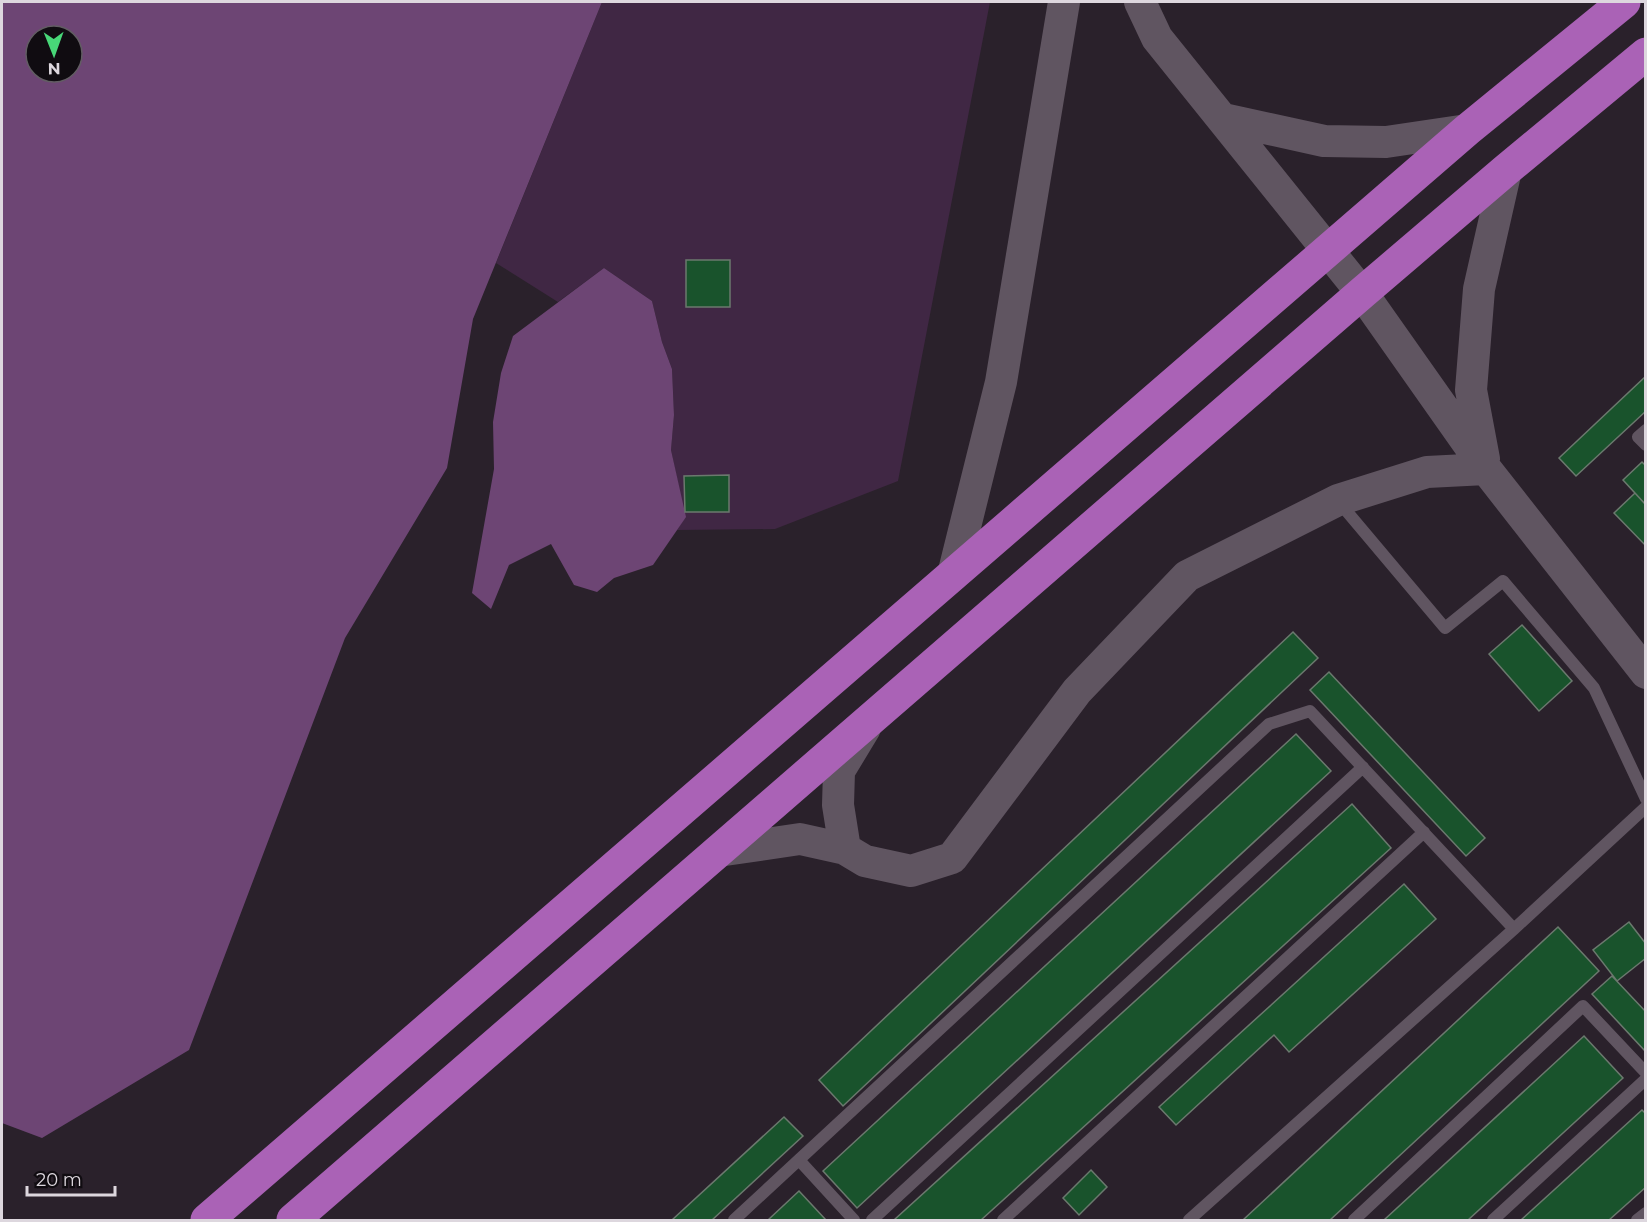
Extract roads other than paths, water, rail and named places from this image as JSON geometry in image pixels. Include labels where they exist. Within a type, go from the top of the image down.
[{"type":"highway","points":[[207,1221],[1467,130],[1624,2]]},
{"type":"highway","points":[[293,1221],[1362,294],[1646,54]]},
{"type":"street","points":[[953,575],[1001,382],[1065,2]]},
{"type":"street","points":[[1140,2],[1157,38],[1362,294],[1486,469],[1646,673]]},
{"type":"street","points":[[1222,119],[1324,141],[1386,142],[1467,130]]},
{"type":"street","points":[[1486,469],[1471,390],[1479,289],[1506,170]]},
{"type":"street","points":[[718,851],[800,839],[845,849],[865,861],[911,871],[952,858],[1077,691],[1187,576],[1338,500],[1427,472],[1486,469]]},
{"type":"street","points":[[845,849],[838,805],[839,771],[870,719]]},
{"type":"lane","points":[[1646,430],[1638,437],[1646,445]]},
{"type":"lane","points":[[1338,500],[1445,627],[1503,581],[1594,688],[1646,799]]},
{"type":"lane","points":[[734,1221],[1269,724],[1310,711],[1514,929]]},
{"type":"lane","points":[[872,1221],[1363,767]]},
{"type":"lane","points":[[1189,1221],[1646,807]]},
{"type":"lane","points":[[1003,1221],[1424,832]]},
{"type":"lane","points":[[1354,1221],[1583,1006],[1646,1073]]},
{"type":"lane","points":[[1493,1221],[1646,1079]]},
{"type":"lane","points":[[799,1160],[854,1221]]},
{"type":"lane","points":[[1637,1221],[1646,1213]]}]
